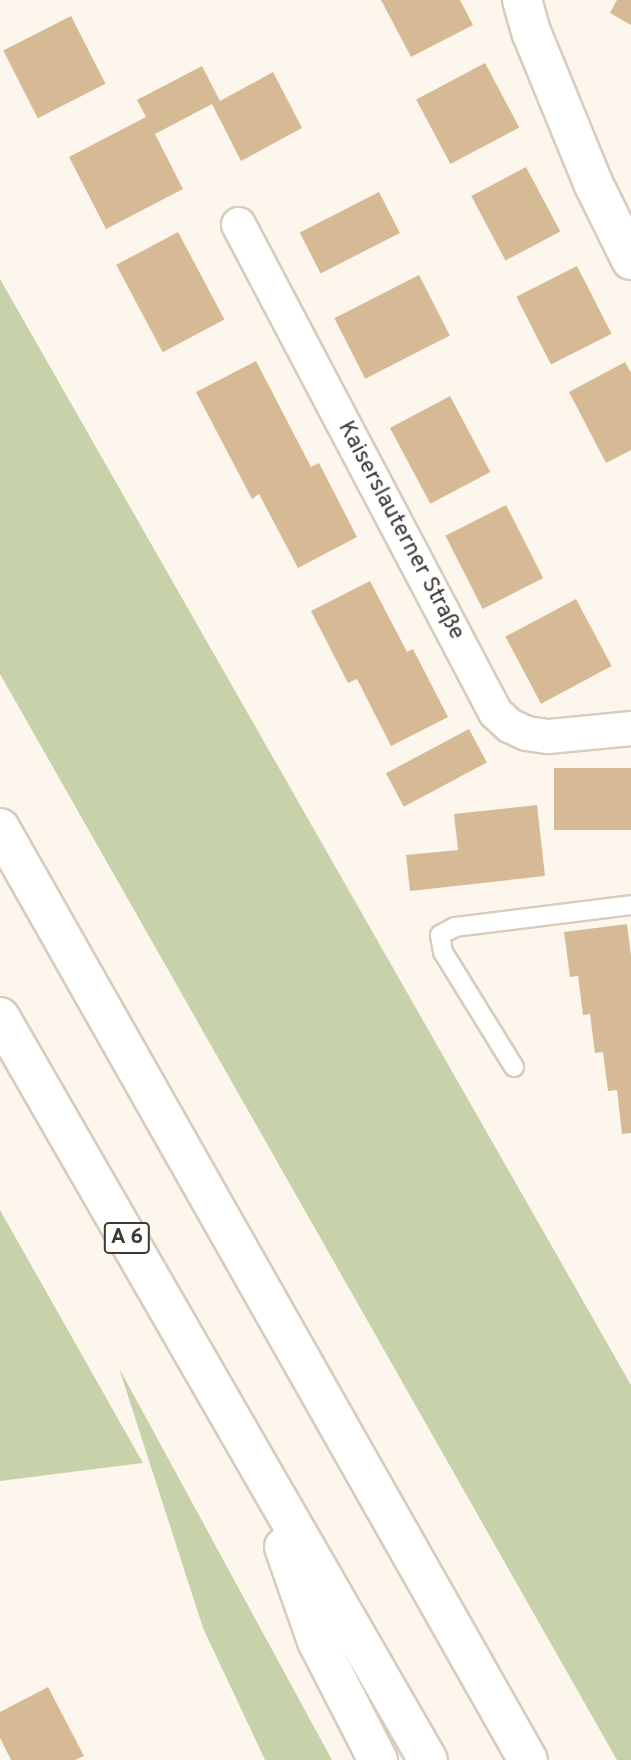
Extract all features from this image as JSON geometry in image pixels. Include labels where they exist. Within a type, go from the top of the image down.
[{"type":"main road","points":[[522,0],[532,34],[593,183],[631,260]]},
{"type":"main road","points":[[0,828],[527,1760]]},
{"type":"main road","name":"A 6","points":[[0,1017],[428,1760]]},
{"type":"main road","points":[[253,1460],[317,1641],[378,1760]]},
{"type":"street","name":"Kaiserslauterner Straße","points":[[238,224],[495,712],[509,725],[526,733],[548,736],[631,728]]},
{"type":"lane","points":[[514,1067],[443,952],[440,935],[455,927],[631,905]]},
{"type":"green space","points":[[0,279],[631,1385],[631,1760],[617,1760],[0,674]]},
{"type":"green space","points":[[0,1210],[143,1463],[0,1481]]},
{"type":"green space","points":[[119,1368],[332,1760],[265,1760],[203,1628]]},
{"type":"building","points":[[381,0],[460,0],[473,25],[411,57]]},
{"type":"building","points":[[617,0],[631,0],[631,25],[610,13]]},
{"type":"building","points":[[71,16],[106,84],[38,118],[3,51]]},
{"type":"building","points":[[485,63],[519,127],[450,164],[416,100]]},
{"type":"building","points":[[202,66],[220,101],[273,72],[302,128],[241,161],[212,104],[155,134],[183,189],[106,229],[69,157],[146,117],[137,100]]},
{"type":"building","points":[[526,167],[560,231],[506,261],[471,196]]},
{"type":"building","points":[[379,192],[400,233],[321,273],[300,232]]},
{"type":"building","points":[[178,232],[224,319],[163,352],[116,265]]},
{"type":"building","points":[[577,266],[612,334],[551,365],[516,297]]},
{"type":"building","points":[[419,275],[450,336],[365,379],[334,318]]},
{"type":"building","points":[[256,361],[311,467],[319,463],[357,537],[298,568],[259,494],[252,499],[196,392]]},
{"type":"building","points":[[625,362],[631,373],[631,450],[606,463],[569,392]]},
{"type":"building","points":[[450,396],[490,472],[430,504],[390,428]]},
{"type":"building","points":[[506,505],[543,578],[483,609],[445,536]]},
{"type":"building","points":[[370,581],[407,652],[413,649],[448,717],[391,746],[357,679],[348,683],[311,611]]},
{"type":"building","points":[[576,599],[612,666],[541,704],[505,637]]},
{"type":"building","points":[[469,729],[487,763],[404,807],[386,773]]},
{"type":"building","points":[[554,768],[631,768],[631,830],[554,830]]},
{"type":"building","points":[[537,805],[545,876],[410,891],[406,855],[458,850],[454,814]]},
{"type":"building","points":[[627,924],[631,956],[631,1133],[622,1134],[617,1090],[608,1091],[603,1052],[595,1053],[590,1014],[583,1015],[578,976],[570,977],[564,932]]},
{"type":"building","points":[[48,1687],[84,1756],[75,1760],[11,1760],[0,1738],[0,1712]]}]
